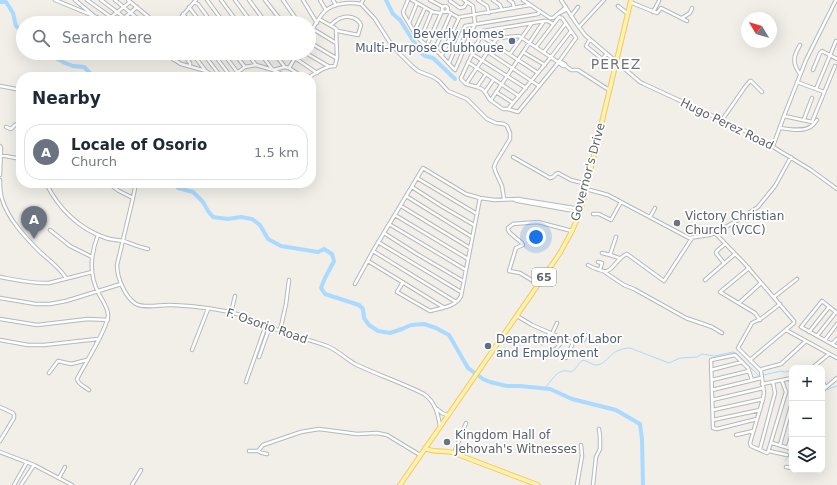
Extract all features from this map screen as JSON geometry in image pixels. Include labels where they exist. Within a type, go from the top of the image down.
[{"type":"main road","name":"Governor's Drive","points":[[400,485],[560,253],[572,231],[588,182],[631,1]]},
{"type":"main road","points":[[425,448],[428,450],[454,453],[538,485]]},
{"type":"street","points":[[55,0],[94,16]]},
{"type":"street","points":[[62,0],[67,5]]},
{"type":"street","points":[[75,0],[95,16]]},
{"type":"street","points":[[87,0],[110,16]]},
{"type":"street","points":[[101,0],[123,16]]},
{"type":"street","points":[[115,0],[135,16]]},
{"type":"street","points":[[207,0],[219,16]]},
{"type":"street","points":[[221,0],[233,16]]},
{"type":"street","points":[[235,0],[247,16]]},
{"type":"street","points":[[249,0],[261,16]]},
{"type":"street","points":[[266,0],[278,16]]},
{"type":"street","points":[[283,0],[294,16]]},
{"type":"street","points":[[303,0],[313,16]]},
{"type":"street","points":[[320,0],[326,10]]},
{"type":"street","points":[[333,0],[336,5]]},
{"type":"street","points":[[357,0],[375,19],[389,41],[412,66],[418,71],[439,81],[448,91],[467,99],[487,119],[507,126],[510,133],[510,139],[494,167],[502,186],[504,199]]},
{"type":"street","points":[[360,4],[362,0]]},
{"type":"street","points":[[408,0],[403,12],[414,32],[420,40],[442,55],[455,70],[476,24],[473,6],[464,0]]},
{"type":"street","points":[[412,0],[432,12],[442,10],[444,12],[447,11],[459,18],[530,5]]},
{"type":"street","points":[[430,0],[442,10]]},
{"type":"street","points":[[437,5],[440,0]]},
{"type":"street","points":[[478,0],[487,6],[489,13]]},
{"type":"street","points":[[493,0],[500,5],[502,10]]},
{"type":"street","points":[[508,0],[513,3],[514,8]]},
{"type":"street","points":[[523,0],[550,18],[558,16]]},
{"type":"street","name":"Hugo Perez Road","points":[[562,0],[571,16],[590,39],[644,84],[752,134],[791,157],[837,189]]},
{"type":"street","points":[[579,27],[604,0]]},
{"type":"street","points":[[773,146],[810,51],[836,0]]},
{"type":"street","points":[[112,16],[129,1],[148,16]]},
{"type":"street","points":[[183,14],[195,1],[207,16]]},
{"type":"street","points":[[317,22],[326,10],[345,1],[360,4]]},
{"type":"street","points":[[447,11],[447,7],[451,1],[460,8],[464,7],[467,2]]},
{"type":"street","points":[[631,1],[657,13],[661,8],[687,21]]},
{"type":"street","points":[[653,12],[659,1]]},
{"type":"street","points":[[408,23],[417,3]]},
{"type":"street","points":[[427,45],[444,6],[447,7]]},
{"type":"street","points":[[618,6],[628,14]]},
{"type":"street","points":[[127,16],[137,7]]},
{"type":"street","points":[[189,7],[196,16]]},
{"type":"street","points":[[571,16],[578,7]]},
{"type":"street","points":[[414,32],[425,8]]},
{"type":"street","points":[[536,47],[558,16],[566,8]]},
{"type":"street","points":[[682,19],[690,13],[692,8]]},
{"type":"street","points":[[449,63],[465,26],[538,14],[540,11]]},
{"type":"street","points":[[420,40],[432,12]]},
{"type":"street","points":[[435,49],[451,14]]},
{"type":"street","points":[[553,24],[548,21],[544,21],[483,31],[461,79],[466,84],[482,89],[490,100],[503,109],[518,112],[559,62],[576,38],[561,17],[558,16]]},
{"type":"street","points":[[319,19],[338,31],[358,35],[362,25],[354,18],[346,17],[337,20],[330,25]]},
{"type":"street","points":[[442,55],[459,18]]},
{"type":"street","points":[[490,100],[544,21]]},
{"type":"street","points":[[510,54],[532,23]]},
{"type":"street","points":[[544,52],[566,24]]},
{"type":"street","points":[[316,59],[328,66],[335,66],[336,30]]},
{"type":"street","points":[[490,30],[502,38]]},
{"type":"street","points":[[316,31],[336,44]]},
{"type":"street","points":[[508,109],[571,31]]},
{"type":"street","points":[[480,35],[538,73]]},
{"type":"street","points":[[466,84],[496,39],[517,35],[564,64],[571,70],[578,70],[609,90]]},
{"type":"street","points":[[590,39],[586,46],[602,59],[607,54]]},
{"type":"street","points":[[816,89],[836,41]]},
{"type":"street","points":[[476,44],[539,86]]},
{"type":"street","points":[[800,45],[794,59],[794,63],[800,75]]},
{"type":"street","points":[[316,46],[336,58]]},
{"type":"street","points":[[813,70],[822,51],[837,59]]},
{"type":"street","points":[[523,52],[544,65]]},
{"type":"street","points":[[472,54],[526,88]]},
{"type":"street","points":[[174,60],[181,64],[206,72]]},
{"type":"street","points":[[188,60],[190,66]]},
{"type":"street","points":[[197,60],[206,72]]},
{"type":"street","points":[[208,60],[217,72]]},
{"type":"street","points":[[218,60],[227,72]]},
{"type":"street","points":[[229,60],[238,72],[245,67],[256,65],[277,72]]},
{"type":"street","points":[[240,60],[245,67]]},
{"type":"street","points":[[252,60],[256,65]]},
{"type":"street","points":[[265,60],[273,70]]},
{"type":"street","points":[[280,60],[285,67]]},
{"type":"street","points":[[289,68],[294,60]]},
{"type":"street","points":[[297,60],[315,72]]},
{"type":"street","points":[[468,62],[519,96]]},
{"type":"street","points":[[317,73],[328,66]]},
{"type":"street","points":[[784,116],[804,119],[812,122],[835,66]]},
{"type":"street","points":[[273,70],[285,67],[295,72]]},
{"type":"street","points":[[477,87],[486,74]]},
{"type":"street","points":[[485,92],[494,79]]},
{"type":"street","points":[[722,120],[750,81],[762,92]]},
{"type":"street","points":[[797,82],[824,92]]},
{"type":"street","points":[[0,86],[16,89]]},
{"type":"street","points":[[496,92],[513,103]]},
{"type":"street","points":[[804,119],[812,98]]},
{"type":"street","points":[[780,128],[802,130],[811,127],[817,120]]},
{"type":"street","points":[[6,127],[11,129],[16,124]]},
{"type":"street","points":[[0,146],[0,175]]},
{"type":"street","points":[[0,155],[16,158]]},
{"type":"street","points":[[513,157],[550,178],[558,173],[571,180],[588,182]]},
{"type":"street","points":[[586,189],[608,195],[689,238],[692,238],[715,233],[758,208],[775,186],[791,157]]},
{"type":"street","points":[[355,284],[378,242],[423,168],[466,194],[480,198],[492,200],[514,200],[580,210]]},
{"type":"street","points":[[417,178],[476,214]]},
{"type":"street","points":[[0,180],[1,198],[16,225],[33,245],[59,268],[66,278]]},
{"type":"street","points":[[49,188],[56,202],[69,216],[83,227],[107,239],[123,241],[148,249]]},
{"type":"street","points":[[115,188],[133,198]]},
{"type":"street","name":"F. Osorio Road","points":[[134,188],[133,198],[117,265],[117,273],[121,284],[130,299],[136,304],[140,306],[175,305],[241,315],[299,338],[328,346],[355,364],[420,392],[431,400],[436,409],[440,426]]},
{"type":"street","points":[[412,188],[474,225]]},
{"type":"street","points":[[406,196],[472,237]]},
{"type":"street","points":[[458,302],[466,270],[480,198]]},
{"type":"street","points":[[593,214],[599,214],[611,220],[621,202]]},
{"type":"street","points":[[401,206],[470,248]]},
{"type":"street","points":[[650,217],[655,208]]},
{"type":"street","points":[[395,215],[468,259]]},
{"type":"street","points":[[538,285],[520,273],[509,271],[516,248],[522,245],[522,243],[510,233],[508,228],[512,224],[534,221],[572,231]]},
{"type":"street","points":[[390,224],[466,270]]},
{"type":"street","points":[[50,230],[70,246],[92,257]]},
{"type":"street","points":[[384,233],[463,281]]},
{"type":"street","points":[[715,233],[795,322],[750,360]]},
{"type":"street","points":[[89,390],[79,383],[77,379],[108,320],[107,309],[94,284],[92,272],[93,247],[98,235]]},
{"type":"street","points":[[610,255],[616,237]]},
{"type":"street","points":[[601,271],[610,269],[619,258],[626,254],[664,281],[692,238]]},
{"type":"street","points":[[378,242],[461,292]]},
{"type":"street","points":[[724,262],[716,253],[725,244]]},
{"type":"street","points":[[373,251],[458,302]]},
{"type":"street","points":[[602,253],[619,258]]},
{"type":"street","points":[[705,280],[735,254]]},
{"type":"street","points":[[368,261],[444,307]]},
{"type":"street","points":[[598,262],[602,264],[601,271]]},
{"type":"street","points":[[588,265],[686,318],[712,327],[722,333]]},
{"type":"street","points":[[748,268],[720,292],[755,313],[760,320]]},
{"type":"street","points":[[0,277],[35,283],[49,283],[92,272]]},
{"type":"street","points":[[774,297],[797,279]]},
{"type":"street","points":[[280,331],[286,304],[289,280]]},
{"type":"street","points":[[403,282],[397,292],[430,311],[458,302]]},
{"type":"street","points":[[739,303],[761,283]]},
{"type":"street","points":[[0,298],[36,304],[50,304],[66,301],[121,284]]},
{"type":"street","points":[[231,313],[234,296]]},
{"type":"street","points":[[817,336],[836,312],[822,301],[801,327],[809,332],[837,347]]},
{"type":"street","points":[[761,375],[750,360],[738,348],[750,325],[760,320],[780,304]]},
{"type":"street","points":[[809,332],[829,307]]},
{"type":"street","points":[[192,350],[208,309]]},
{"type":"street","points":[[517,316],[532,325],[573,343]]},
{"type":"street","points":[[0,319],[37,325],[88,319],[108,320]]},
{"type":"street","points":[[542,343],[551,334],[557,323]]},
{"type":"street","points":[[825,340],[837,324]]},
{"type":"street","points":[[246,382],[266,325]]},
{"type":"street","points":[[259,357],[270,326]]},
{"type":"street","points":[[786,330],[837,358]]},
{"type":"street","points":[[566,358],[573,343],[578,338],[584,340],[586,335]]},
{"type":"street","points":[[832,344],[837,338]]},
{"type":"street","points":[[0,340],[44,346],[98,339]]},
{"type":"street","points":[[552,349],[556,350],[564,339]]},
{"type":"street","points":[[787,456],[769,451],[767,452],[751,446],[750,443],[763,399],[761,375],[762,369],[781,364],[806,341]]},
{"type":"street","points":[[816,365],[829,354]]},
{"type":"street","points":[[752,380],[749,371],[735,355],[711,360],[713,428],[717,429],[757,419]]},
{"type":"street","points":[[49,373],[58,361],[71,364],[87,360]]},
{"type":"street","points":[[711,370],[742,362]]},
{"type":"street","points":[[712,380],[749,371]]},
{"type":"street","points":[[712,390],[752,380],[761,375]]},
{"type":"street","points":[[825,388],[837,378]]},
{"type":"street","points":[[762,384],[789,379]]},
{"type":"street","points":[[769,451],[786,392],[782,381]]},
{"type":"street","points":[[760,449],[775,393],[773,382]]},
{"type":"street","points":[[712,400],[763,388]]},
{"type":"street","points":[[713,410],[763,399]]},
{"type":"street","points":[[0,407],[13,413],[14,418],[0,441]]},
{"type":"street","name":"F. Osorio Road","points":[[436,409],[447,415]]},
{"type":"street","points":[[713,420],[760,410]]},
{"type":"street","points":[[780,445],[789,413]]},
{"type":"street","points":[[454,453],[466,423]]},
{"type":"street","points":[[258,452],[263,445],[301,432],[319,429],[358,434],[382,434],[390,436],[420,455]]},
{"type":"street","points":[[593,485],[596,457],[600,449],[599,429]]},
{"type":"street","points":[[736,435],[754,431]]},
{"type":"street","points":[[772,443],[788,447],[791,437]]},
{"type":"street","points":[[577,485],[582,456],[581,445]]},
{"type":"street","points":[[249,451],[267,454]]},
{"type":"street","points":[[0,452],[34,465],[72,485]]},
{"type":"street","points":[[14,485],[27,462]]},
{"type":"street","points":[[21,485],[34,465]]},
{"type":"street","points":[[59,478],[65,467]]},
{"type":"street","points":[[132,485],[141,470]]},
{"type":"street","points":[[62,485],[66,482]]},
{"type":"waterway","points":[[386,0],[393,14],[400,20],[421,53],[425,56],[433,58],[455,79]]},
{"type":"waterway","points":[[0,2],[6,2],[13,13],[16,26]]},
{"type":"waterway","points":[[60,60],[73,66],[84,67],[89,72]]},
{"type":"waterway","points":[[178,188],[193,192],[203,202],[213,217],[228,219],[241,217],[252,219],[260,225],[268,239],[281,246],[318,252],[324,249],[332,254],[334,261],[321,288],[325,294],[359,305],[363,309],[364,318],[369,325],[378,331],[390,333],[411,325],[424,324],[436,328],[449,335],[468,368],[483,379],[507,386],[550,389],[572,399],[616,410],[640,424],[642,439],[643,485]]},
{"type":"waterway","points":[[545,388],[559,372],[571,372],[583,360],[594,365],[598,365],[617,351],[628,348],[669,363],[680,358],[697,357],[702,354],[714,356],[733,352],[736,353],[759,376],[781,371],[789,371]]},
{"type":"waterway","points":[[825,390],[837,386]]},
{"type":"waterway","points":[[785,461],[789,456]]},
{"type":"place","name":"Beverly Homes Multi-Purpose Clubhouse","points":[[512,41]]},
{"type":"place","name":"Victory Christian Church (VCC)","points":[[677,223]]},
{"type":"place","name":"Locale of Osorio","points":[[34,239]]},
{"type":"place","name":"Department of Labor and Employment","points":[[488,346]]},
{"type":"place","name":"Kingdom Hall of Jehovah's Witnesses","points":[[447,442]]},
{"type":"district","name":"PEREZ","points":[[616,64]]}]
